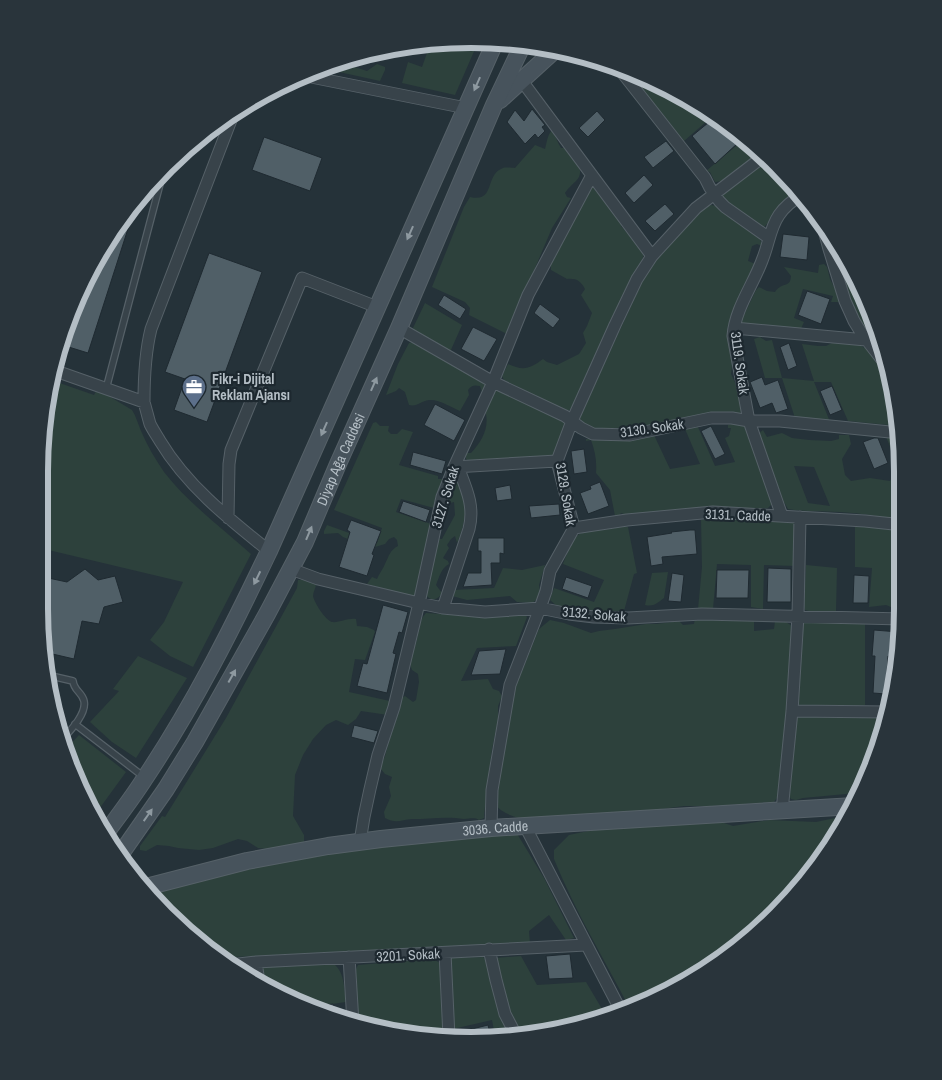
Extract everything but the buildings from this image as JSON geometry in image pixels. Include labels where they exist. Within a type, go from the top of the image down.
[{"type":"main road","name":"Diyap Ağa Caddesi","points":[[109,829],[145,778],[195,697],[247,598],[492,48]]},
{"type":"main road","name":"Diyap Ağa Caddesi","points":[[123,850],[166,790],[195,742],[291,569],[399,328],[494,105],[520,50]]},
{"type":"main road","points":[[494,105],[549,55]]},
{"type":"main road","name":"3036. Cadde","points":[[151,886],[247,861],[360,842],[491,828],[846,806]]},
{"type":"street","points":[[626,77],[705,178],[713,194],[724,207],[769,238]]},
{"type":"street","points":[[315,78],[466,108]]},
{"type":"street","points":[[522,80],[652,256]]},
{"type":"street","points":[[230,123],[151,329],[145,364],[144,402],[150,424],[166,450],[192,483],[228,518],[269,551]]},
{"type":"street","name":"3129. Sokak","points":[[491,828],[492,790],[510,685],[546,591],[550,571],[574,528],[557,461],[572,421],[637,279],[652,256],[696,208],[758,161]]},
{"type":"street","name":"3127. Sokak","points":[[360,842],[374,768],[394,707],[440,504],[493,382],[528,294],[592,175]]},
{"type":"street","name":"3119. Sokak","points":[[782,516],[749,421],[733,336],[737,316],[764,258],[774,224],[784,208],[795,199]]},
{"type":"street","points":[[827,243],[845,301],[866,340],[878,355]]},
{"type":"street","points":[[228,518],[231,450],[302,278],[377,308]]},
{"type":"street","name":"3130. Sokak","points":[[399,328],[493,382],[565,416],[587,432],[593,434],[630,434],[712,418],[780,421],[893,432]]},
{"type":"street","points":[[734,328],[866,340]]},
{"type":"street","points":[[59,372],[144,402]]},
{"type":"street","points":[[443,608],[471,517],[469,497],[456,467],[557,461]]},
{"type":"street","name":"3131. Cadde","points":[[574,528],[627,520],[713,512],[895,524]]},
{"type":"street","points":[[782,810],[792,711],[798,616],[800,517]]},
{"type":"street","name":"3132. Sokak","points":[[291,569],[318,579],[419,603],[443,608],[485,612],[540,608],[594,617],[628,618],[702,614],[895,619]]},
{"type":"street","points":[[792,711],[882,712]]},
{"type":"street","points":[[525,826],[618,1006]]},
{"type":"street","name":"3201. Sokak","points":[[240,964],[586,945]]},
{"type":"street","points":[[489,950],[505,1014],[514,1030]]},
{"type":"street","points":[[444,953],[449,1032]]},
{"type":"street","points":[[349,957],[353,1015]]},
{"type":"street","points":[[256,962],[258,975]]},
{"type":"lane","points":[[106,389],[160,185]]},
{"type":"lane","points":[[53,676],[73,681],[74,687],[84,700],[84,710],[67,734]]},
{"type":"lane","points":[[75,724],[145,778]]},
{"type":"green space","points":[[476,48],[455,95],[402,83],[408,62],[422,67],[428,50]]},
{"type":"green space","points":[[377,64],[385,67],[380,81],[333,71],[350,65],[367,71]]},
{"type":"green space","points":[[636,81],[683,104],[708,120],[684,141]]},
{"type":"green space","points":[[552,130],[561,148],[567,148],[578,164],[580,168],[579,177],[565,193],[567,197],[571,198],[552,228],[507,334],[469,315],[470,308],[465,302],[432,287],[464,207],[470,197],[478,198],[483,196],[497,172],[504,168],[515,168],[535,145],[545,149]]},
{"type":"green space","points":[[739,144],[755,157],[721,181],[715,182],[710,172],[706,171]]},
{"type":"green space","points":[[761,164],[794,197],[764,227],[742,215],[721,196]]},
{"type":"green space","points":[[592,185],[621,220],[621,226],[627,233],[630,233],[644,254],[573,409],[565,411],[504,380],[502,376],[508,364],[518,368],[526,368],[543,359],[557,365],[579,354],[586,343],[583,333],[592,313],[581,295],[585,289],[578,281],[567,279],[551,270],[551,264],[587,198],[589,188]]},
{"type":"green space","points":[[711,205],[723,209],[743,224],[760,238],[762,246],[757,244],[752,246],[748,261],[758,265],[751,279],[733,357],[731,374],[738,389],[743,408],[739,415],[653,426],[594,429],[585,425],[580,419],[581,414],[644,278],[658,257],[698,213]]},
{"type":"green space","points":[[824,264],[827,267],[840,301],[831,302],[833,296],[803,289],[794,318],[804,322],[800,331],[755,327],[740,323],[759,287],[775,292],[779,287],[789,283],[791,276],[784,267],[818,273],[819,265]]},
{"type":"green space","points":[[844,270],[851,284],[874,342],[852,303],[842,271]]},
{"type":"green space","points":[[425,303],[462,325],[450,352],[415,332],[413,328]]},
{"type":"green space","points":[[760,337],[766,341],[772,340],[782,378],[765,378],[754,339]]},
{"type":"green space","points":[[414,342],[483,380],[486,388],[483,395],[480,386],[471,387],[468,390],[469,395],[460,411],[433,400],[409,405],[405,392],[399,388],[386,395],[398,364],[409,343]]},
{"type":"green space","points":[[832,343],[859,345],[869,350],[881,363],[892,425],[848,421],[831,382],[814,382],[830,422],[795,418],[782,378],[814,381],[802,344],[818,346],[826,346]]},
{"type":"green space","points":[[57,382],[94,395],[97,389],[132,410],[154,457],[173,483],[194,505],[251,554],[193,667],[170,656],[150,640],[164,622],[183,582],[47,550],[48,443]]},
{"type":"green space","points":[[501,389],[563,420],[565,424],[553,457],[470,462],[466,459],[466,453],[471,453],[475,449],[485,430],[487,420],[486,414],[483,412],[496,391]]},
{"type":"green space","points":[[376,422],[380,426],[389,426],[388,431],[391,434],[397,434],[402,429],[413,432],[399,465],[438,476],[438,479],[442,479],[443,483],[434,508],[401,499],[396,512],[431,524],[417,595],[412,597],[367,584],[372,577],[377,579],[393,549],[398,546],[397,540],[394,537],[385,544],[375,547],[355,542],[338,533],[324,534],[327,525],[377,543],[382,528],[334,510],[373,423]]},
{"type":"green space","points":[[734,423],[746,427],[773,503],[768,508],[672,510],[635,515],[621,513],[619,516],[615,516],[610,490],[596,473],[594,448],[591,440],[586,441],[586,439],[654,435],[670,469],[700,464],[685,429],[698,427],[715,466],[735,462],[725,438],[729,436],[731,428],[728,428],[728,425]]},
{"type":"green space","points":[[763,430],[767,437],[782,433],[792,438],[809,440],[831,441],[839,439],[839,435],[849,435],[851,444],[842,459],[845,475],[851,481],[870,478],[890,481],[895,471],[895,519],[856,513],[788,509],[758,434]],"holes":[[[794,466],[814,467],[830,506],[808,503]]]},
{"type":"green space","points":[[886,437],[893,438],[894,457]]},
{"type":"green space","points":[[458,480],[465,499],[464,521],[457,543],[455,536],[447,545],[449,548],[443,558],[449,564],[442,571],[436,585],[442,593],[436,599],[432,599],[426,595],[437,539],[442,539],[455,515],[454,502],[447,506],[444,505],[453,482]]},
{"type":"green space","points":[[722,518],[794,521],[796,566],[764,565],[763,609],[751,607],[751,565],[717,564],[713,609],[698,609],[702,567],[701,520]]},
{"type":"green space","points":[[855,524],[895,528],[895,609],[886,605],[869,607],[872,568],[855,567]]},
{"type":"green space","points":[[628,527],[637,573],[634,574],[624,611],[589,612],[557,606],[550,600],[554,588],[594,602],[604,580],[563,564],[571,544],[578,535]]},
{"type":"green space","points":[[545,565],[539,585],[539,598],[532,603],[517,602],[510,596],[467,600],[452,596],[453,590],[494,588],[503,568],[522,570]]},
{"type":"green space","points":[[806,565],[837,568],[836,611],[805,610]]},
{"type":"green space","points":[[668,572],[664,598],[653,605],[645,605],[652,573]]},
{"type":"green space","points":[[298,580],[316,584],[313,594],[314,599],[329,621],[356,619],[357,626],[374,630],[375,632],[365,660],[355,659],[349,692],[390,701],[388,715],[361,711],[356,719],[348,725],[336,720],[326,725],[313,739],[303,755],[295,775],[293,816],[304,835],[304,843],[267,849],[258,848],[247,841],[238,839],[213,848],[199,850],[157,845],[146,851],[140,850],[140,846],[162,816],[165,817],[226,718],[297,588]]},
{"type":"green space","points":[[426,613],[469,616],[471,614],[524,613],[527,617],[516,646],[477,648],[461,681],[488,679],[493,689],[499,691],[502,696],[498,706],[498,720],[492,749],[484,818],[479,820],[474,818],[445,818],[395,821],[385,818],[384,812],[391,796],[389,787],[392,777],[385,774],[380,768],[400,699],[405,696],[413,702],[416,700],[419,682],[418,674],[412,670],[410,660],[420,623]]},
{"type":"green space","points":[[695,618],[751,619],[754,621],[754,631],[774,629],[775,621],[786,622],[792,626],[781,792],[774,802],[684,806],[647,811],[529,820],[510,815],[497,807],[494,803],[512,698],[517,679],[539,629],[550,620],[591,633],[679,621],[683,625],[694,624]]},
{"type":"green space","points":[[807,620],[865,622],[865,705],[845,708],[798,706],[802,624]]},
{"type":"green space","points":[[138,656],[187,678],[136,758],[112,742],[90,722],[119,691],[113,689]]},
{"type":"green space","points":[[800,716],[881,716],[872,745],[852,793],[791,799],[789,795],[796,719]]},
{"type":"green space","points":[[79,735],[126,772],[98,810],[80,771],[70,745]]},
{"type":"green space","points":[[840,818],[807,867],[750,927],[729,945],[683,976],[627,1002],[580,916],[554,859],[554,850],[569,835],[593,830],[721,822],[733,826],[769,820],[816,822]]},
{"type":"green space","points":[[516,832],[544,878],[574,938],[566,940],[549,915],[529,931],[530,944],[230,957],[192,927],[156,891],[303,855]]},
{"type":"green space","points":[[521,956],[537,985],[586,982],[603,1011],[554,1024],[517,1030],[510,1017],[495,958]]},
{"type":"green space","points":[[483,957],[486,960],[513,1030],[494,1032],[492,1020],[453,1029],[449,958]]},
{"type":"green space","points":[[419,960],[435,960],[440,963],[444,1032],[416,1029],[358,1017],[356,969],[358,965]]},
{"type":"green space","points":[[331,962],[336,965],[341,974],[346,1002],[323,1005],[284,989],[263,978],[263,968],[268,966]]},
{"type":"place","name":"Fikr-i Dijital Reklam Ajansı","points":[[194,408]]}]
